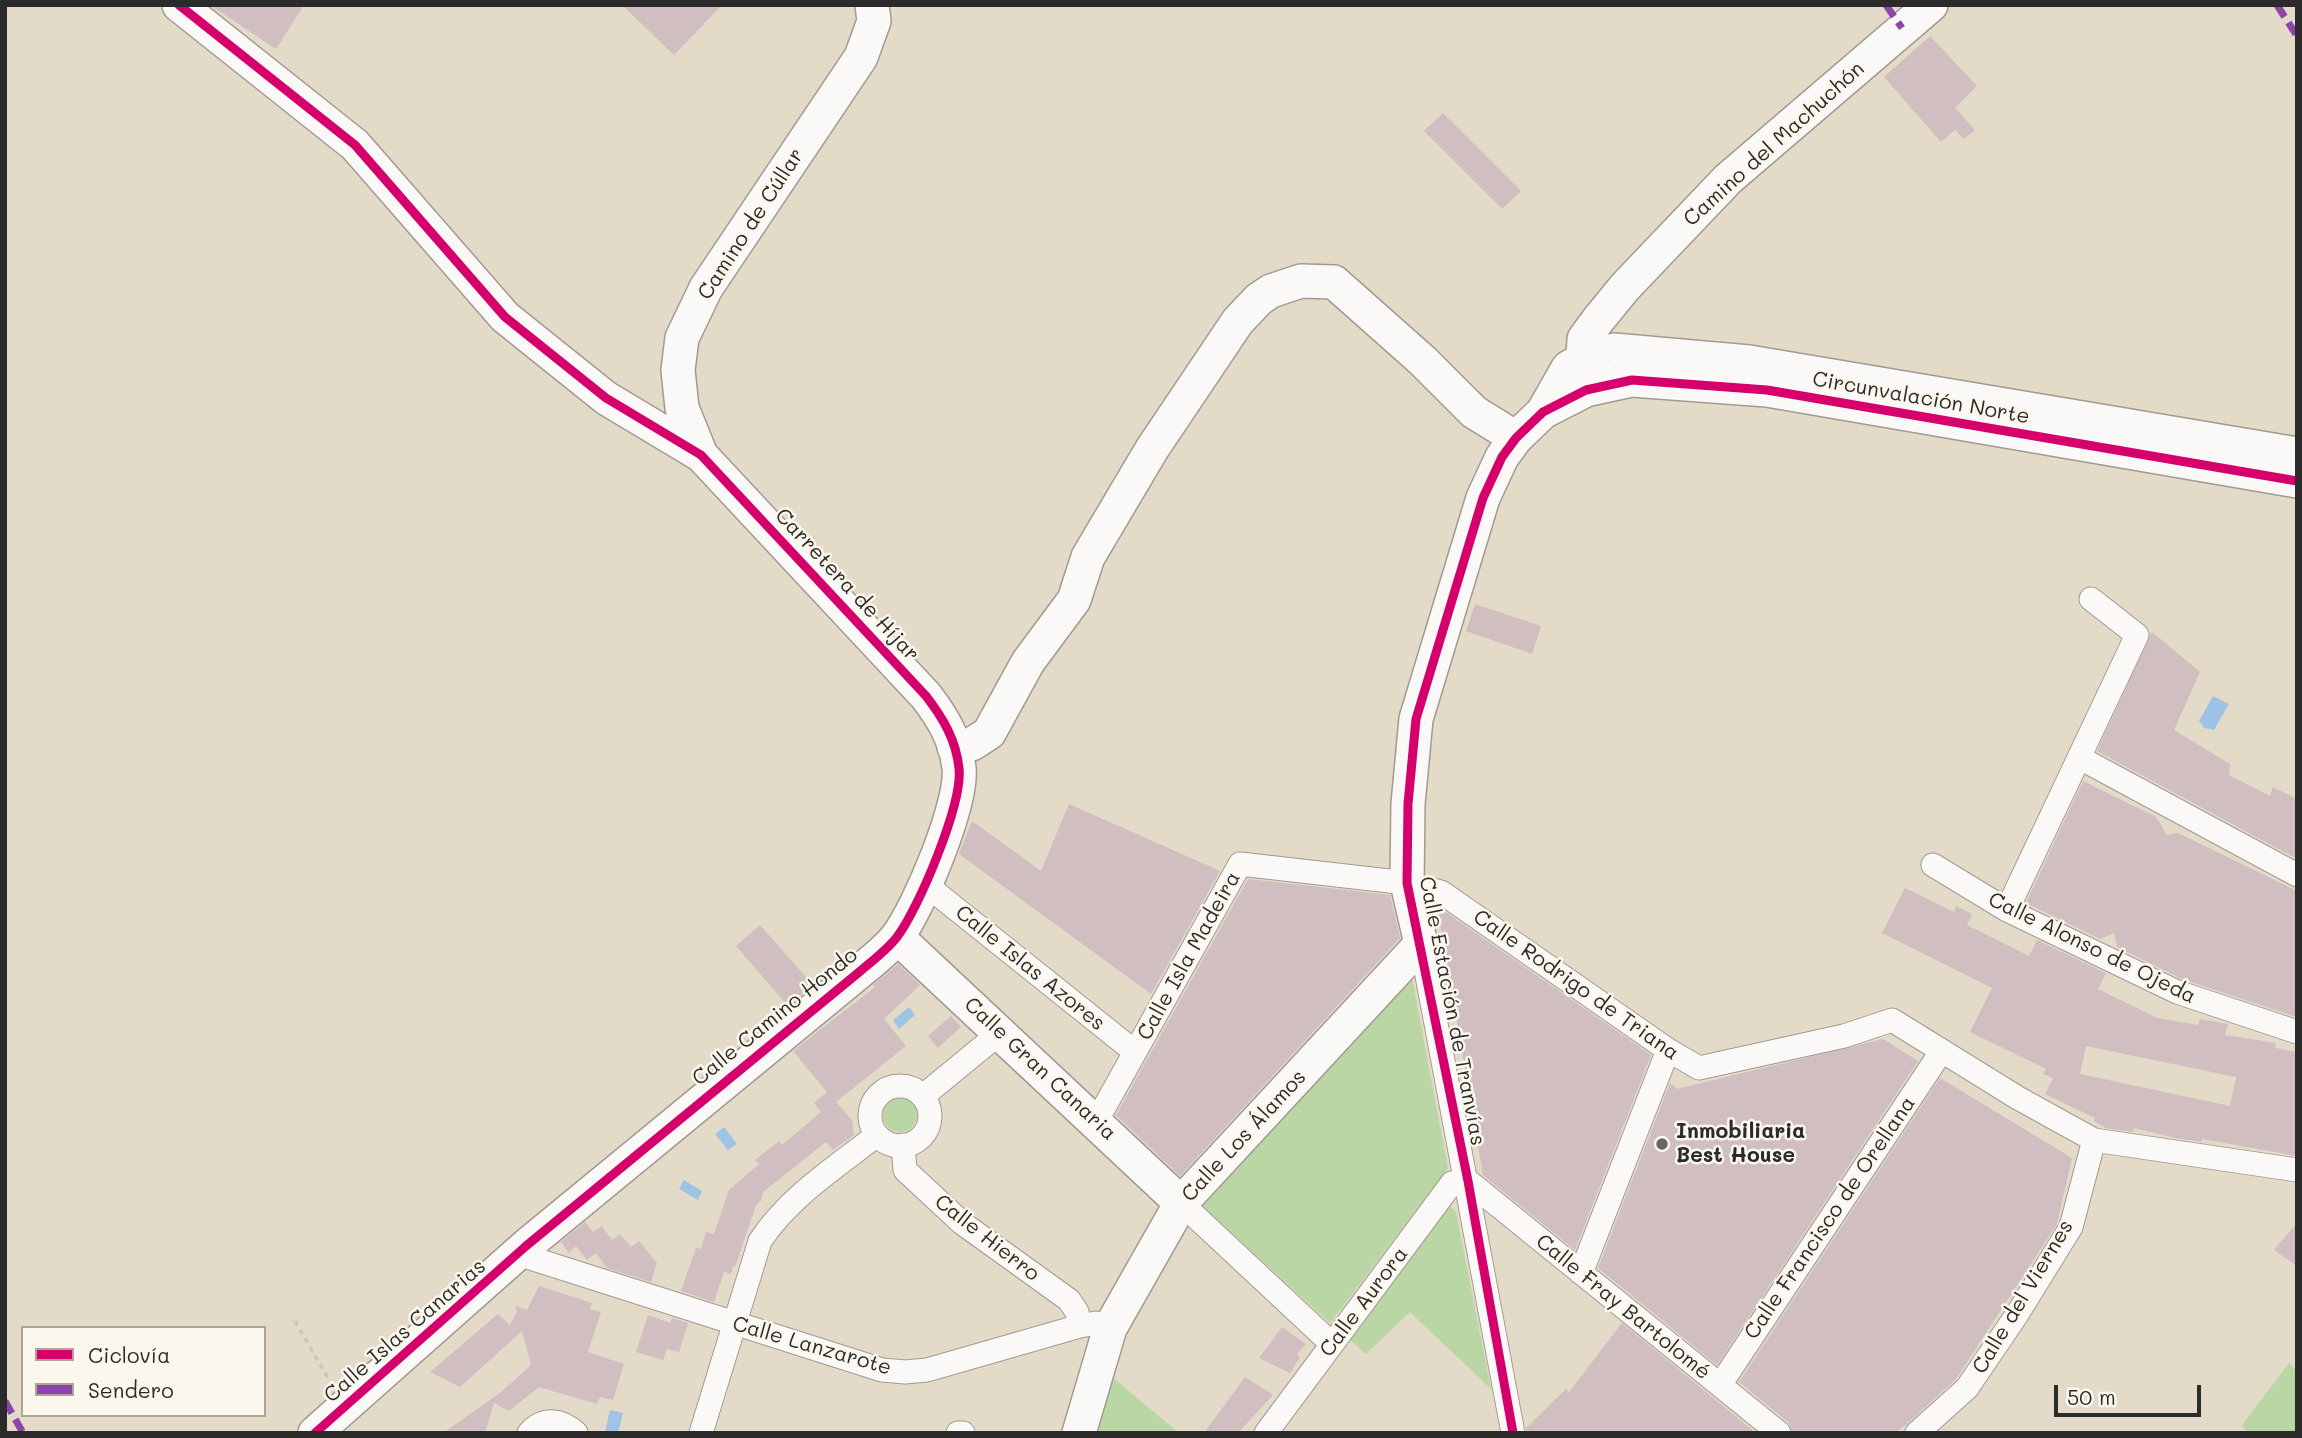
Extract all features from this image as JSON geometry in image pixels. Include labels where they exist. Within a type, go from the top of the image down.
[{"type":"street","points":[[179,5],[355,145],[505,317],[606,398],[701,455]]},
{"type":"street","name":"Camino de Cúllar","points":[[701,455],[682,408],[678,370],[682,338],[706,288],[861,58],[874,21],[872,5]]},
{"type":"street","name":"Camino del Machuchón","points":[[1583,359],[1584,339],[1598,320],[1625,287],[1728,179],[1931,5]]},
{"type":"street","points":[[954,747],[972,744],[989,733],[1028,662],[1074,600],[1088,557],[1152,450],[1238,321],[1259,299],[1271,291],[1301,281],[1334,282],[1423,361],[1474,412],[1516,438]]},
{"type":"street","name":"Circunvalación Norte","points":[[1583,359],[1614,350],[1749,362],[2297,454]]},
{"type":"street","points":[[1543,412],[1569,368],[1583,359],[1594,370],[1632,380]]},
{"type":"street","name":"Circunvalación Norte","points":[[1543,412],[1586,390],[1632,380],[1794,394],[2297,481]]},
{"type":"street","name":"Calle Estación de Tranvías","points":[[1513,1433],[1468,1181],[1407,883],[1408,804],[1416,719],[1483,498],[1502,457],[1516,438],[1543,412]]},
{"type":"street","name":"Carretera de Híjar","points":[[701,455],[926,696],[942,715],[954,747]]},
{"type":"street","points":[[2007,910],[2137,635],[2091,599]]},
{"type":"street","name":"Calle Camino Hondo","points":[[518,1254],[858,974],[897,937],[925,884],[959,790],[959,769],[954,747]]},
{"type":"street","points":[[2080,758],[2297,874]]},
{"type":"street","name":"Calle Isla Madeira","points":[[1096,1122],[1240,864],[1407,883]]},
{"type":"street","name":"Calle Alonso de Ojeda","points":[[1933,866],[2007,910],[2177,992],[2297,1032]]},
{"type":"street","name":"Calle Rodrigo de Triana","points":[[1407,883],[1441,891],[1699,1069],[1844,1036],[1892,1020],[1941,1052],[2094,1140],[2297,1170]]},
{"type":"street","name":"Calle Islas Azores","points":[[925,884],[1135,1052]]},
{"type":"street","name":"Calle Gran Canaria","points":[[897,937],[1181,1203]]},
{"type":"street","name":"Calle Los Álamos","points":[[1079,1433],[1095,1327],[1181,1203],[1421,944]]},
{"type":"street","points":[[923,1096],[1001,1032]]},
{"type":"street","points":[[1581,1273],[1668,1050]]},
{"type":"street","name":"Calle Francisco de Orellana","points":[[1720,1385],[1941,1052]]},
{"type":"street","points":[[895,1086],[906,1086],[923,1096],[930,1113],[927,1130],[913,1143],[903,1145],[885,1141],[877,1135],[870,1115],[878,1096],[895,1086]]},
{"type":"street","points":[[701,1433],[760,1241],[774,1220],[877,1135]]},
{"type":"street","name":"Calle del Viernes","points":[[1917,1433],[1967,1388],[2071,1227],[2094,1140]]},
{"type":"street","name":"Calle Hierro","points":[[903,1145],[905,1170],[962,1223],[1069,1300],[1077,1312],[1095,1327]]},
{"type":"street","name":"Calle Fray Bartolomé","points":[[1468,1181],[1779,1433]]},
{"type":"street","name":"Calle Aurora","points":[[1265,1433],[1452,1183],[1468,1181]]},
{"type":"street","points":[[1181,1203],[1332,1344]]},
{"type":"street","name":"Calle Lanzarote","points":[[518,1254],[882,1370],[905,1373],[927,1370],[1095,1327]]},
{"type":"street","name":"Calle Islas Canarias","points":[[314,1433],[518,1254]]},
{"type":"street","points":[[528,1433],[540,1424],[550,1421],[560,1422],[576,1433]]},
{"type":"path","points":[[295,1321],[318,1356],[343,1409]]},
{"type":"green space","points":[[1411,972],[1448,1168],[1330,1323],[1198,1202]]},
{"type":"green space","points":[[900,1098],[912,1103],[917,1115],[912,1127],[900,1132],[888,1127],[883,1115],[888,1103]]},
{"type":"green space","points":[[1449,1205],[1456,1212],[1491,1389],[1410,1312],[1366,1354],[1349,1339]]},
{"type":"green space","points":[[2289,1363],[2297,1371],[2297,1433],[2247,1433],[2242,1425]]},
{"type":"green space","points":[[1112,1377],[1179,1433],[1085,1433]]},
{"type":"water","points":[[2213,696],[2229,704],[2214,730],[2204,728],[2199,721]]},
{"type":"water","points":[[909,1007],[915,1015],[899,1029],[893,1020]]},
{"type":"water","points":[[724,1127],[737,1144],[728,1150],[715,1134]]},
{"type":"water","points":[[684,1180],[702,1191],[698,1200],[679,1189]]},
{"type":"water","points":[[610,1410],[623,1413],[618,1433],[605,1432]]},
{"type":"building","points":[[210,5],[304,5],[276,49]]},
{"type":"building","points":[[622,5],[722,5],[674,55]]},
{"type":"building","points":[[1930,36],[1977,86],[1955,108],[1975,130],[1964,139],[1955,130],[1941,142],[1884,77]]},
{"type":"building","points":[[1443,113],[1521,191],[1502,209],[1424,131]]},
{"type":"building","points":[[1475,604],[1541,626],[1532,654],[1466,631]]},
{"type":"building","points":[[2152,632],[2200,672],[2174,730],[2230,764],[2229,775],[2270,796],[2273,787],[2297,799],[2297,859],[2097,751]]},
{"type":"building","points":[[2083,781],[2156,817],[2167,835],[2178,833],[2297,891],[2297,1017],[2182,979],[2117,947],[2114,933],[2100,939],[2026,903]]},
{"type":"building","points":[[1069,804],[1220,871],[1151,994],[959,854],[972,821],[1041,871]]},
{"type":"building","points":[[1248,879],[1390,895],[1400,938],[1180,1176],[1116,1115]]},
{"type":"building","points":[[1905,888],[1954,912],[1956,906],[1972,914],[1967,925],[2029,956],[2037,940],[2106,973],[2098,989],[2157,1018],[2198,1025],[2200,1019],[2228,1024],[2225,1035],[2276,1043],[2275,1048],[2297,1052],[2297,1156],[2202,1139],[2201,1142],[2171,1137],[2134,1128],[2133,1132],[2106,1128],[2094,1121],[2095,1118],[2045,1094],[2053,1078],[2043,1074],[2046,1069],[1970,1032],[1992,988],[1882,933]],"holes":[[[2086,1046],[2236,1077],[2230,1106],[2080,1074]]]},
{"type":"building","points":[[1437,906],[1651,1055],[1575,1250],[1483,1175]]},
{"type":"building","points":[[760,925],[813,985],[788,1006],[736,946]]},
{"type":"building","points":[[898,964],[920,985],[884,1019],[906,1046],[836,1102],[852,1120],[854,1135],[833,1150],[826,1142],[763,1192],[735,1267],[733,1266],[731,1274],[724,1272],[714,1302],[681,1291],[696,1248],[701,1249],[706,1232],[714,1234],[729,1190],[759,1164],[755,1160],[779,1141],[782,1145],[821,1112],[814,1103],[827,1092],[793,1051],[875,987],[873,985]]},
{"type":"building","points":[[951,1016],[961,1027],[938,1048],[928,1036]]},
{"type":"building","points":[[1883,1039],[1918,1061],[1717,1365],[1598,1268],[1670,1083],[1677,1089]]},
{"type":"building","points":[[1940,1078],[2072,1158],[2057,1224],[1956,1379],[1906,1425],[1894,1433],[1793,1433],[1788,1422],[1739,1382]]},
{"type":"building","points":[[585,1222],[593,1232],[602,1226],[612,1240],[620,1234],[631,1247],[639,1241],[657,1263],[651,1282],[607,1268],[596,1253],[587,1260],[576,1246],[569,1253],[561,1242]]},
{"type":"building","points":[[2297,1223],[2297,1266],[2274,1250]]},
{"type":"building","points":[[539,1286],[592,1303],[590,1309],[601,1312],[588,1352],[624,1364],[613,1400],[600,1397],[597,1404],[539,1387],[509,1411],[494,1403],[485,1433],[443,1433],[500,1393],[531,1365],[522,1331],[460,1387],[430,1372],[498,1314],[510,1325],[517,1311],[515,1306],[527,1310]]},
{"type":"building","points":[[648,1315],[670,1323],[672,1318],[688,1323],[679,1352],[667,1349],[663,1360],[636,1352]]},
{"type":"building","points":[[1622,1323],[1756,1433],[1527,1433],[1526,1428],[1566,1389],[1569,1392]]},
{"type":"building","points":[[1282,1327],[1306,1344],[1297,1354],[1300,1357],[1290,1373],[1259,1358]]},
{"type":"building","points":[[1245,1377],[1273,1395],[1238,1433],[1204,1433]]},
{"type":"marked path","points":[[1886,5],[1902,28]]},
{"type":"marked path","points":[[2277,5],[2297,36]]},
{"type":"marked path","points":[[5,1401],[23,1433]]},
{"type":"cycle path","points":[[179,5],[355,145],[505,317],[606,398],[701,455],[926,696],[948,730],[959,768],[954,805],[938,855],[917,903],[889,947],[526,1246],[315,1433]]},
{"type":"cycle path","points":[[1513,1433],[1468,1181],[1407,883],[1408,804],[1416,719],[1483,498],[1502,457],[1516,438],[1543,412],[1586,390],[1632,380],[1767,390],[2297,481]]},
{"type":"place","name":"Inmobiliaria Best House","points":[[1662,1144]]}]
